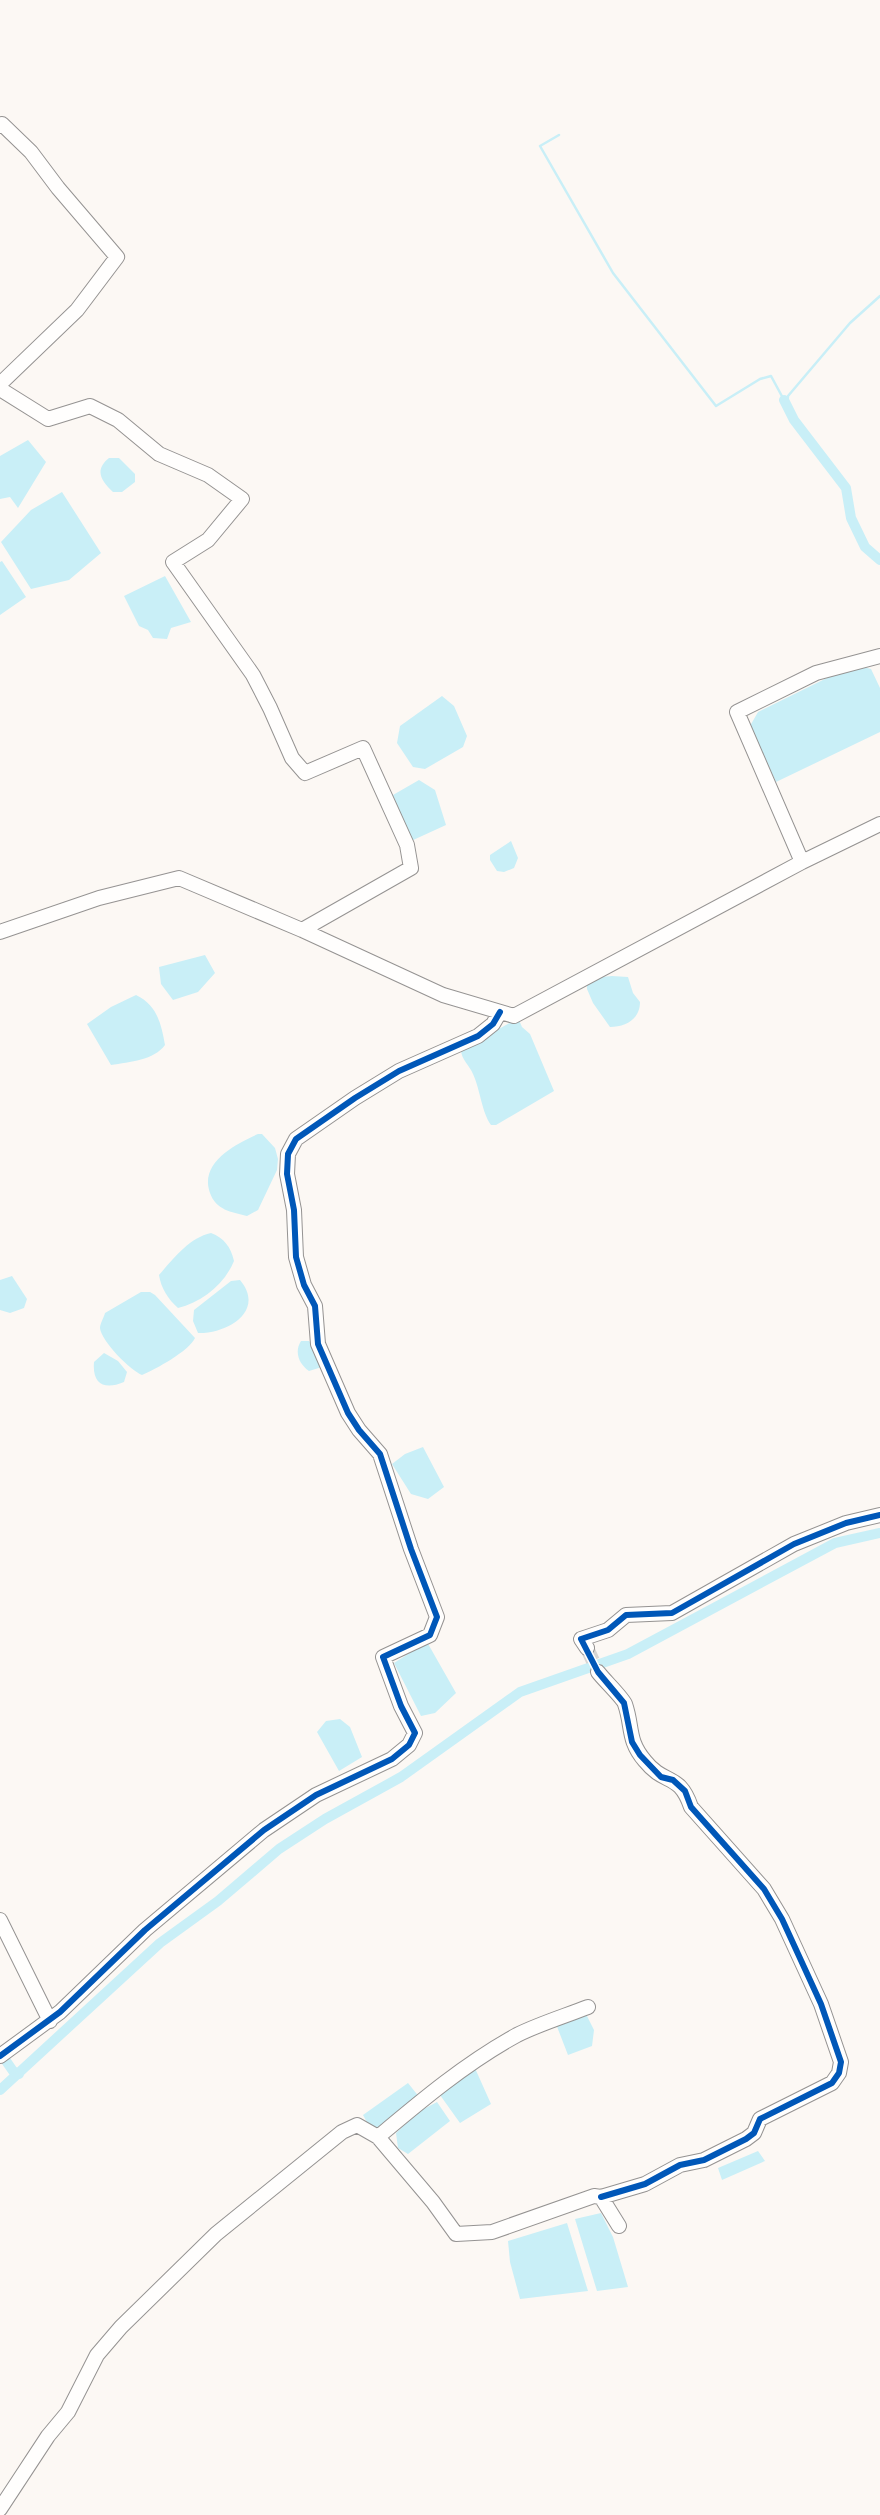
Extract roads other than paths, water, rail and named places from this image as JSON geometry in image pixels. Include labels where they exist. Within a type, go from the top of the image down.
[{"type":"street","points":[[0,126],[2,124],[31,152],[58,188],[117,257],[77,310],[0,384]]},
{"type":"street","points":[[0,389],[48,419],[90,406],[118,420],[160,454],[208,475],[242,499],[208,540],[173,562],[253,675],[292,758],[305,773],[363,748],[407,845],[411,868],[302,930]]},
{"type":"street","points":[[802,862],[737,712],[816,673],[880,656]]},
{"type":"street","points":[[0,932],[99,898],[179,878],[302,930],[443,995],[514,1016],[802,862],[880,824]]},
{"type":"street","points":[[0,2056],[50,2021],[86,1990],[145,1930],[264,1830],[316,1795],[392,1759],[409,1745],[415,1733],[402,1706],[383,1657],[430,1635],[437,1617],[411,1549],[380,1454],[358,1430],[348,1413],[318,1344],[315,1306],[304,1285],[296,1257],[294,1210],[287,1174],[288,1154],[296,1139],[356,1098],[399,1071],[478,1036],[493,1024],[500,1012]]},
{"type":"street","points":[[587,1648],[581,1639],[608,1630],[626,1615],[672,1613],[794,1544],[846,1523],[880,1514]]},
{"type":"street","points":[[0,2512],[48,2436],[68,2412],[97,2356],[121,2326],[222,2229],[342,2132],[357,2125],[378,2137],[433,2202],[456,2234],[492,2232],[594,2196],[601,2197],[645,2184],[680,2165],[704,2160],[754,2134],[760,2119],[832,2083],[839,2073],[841,2062],[815,1990],[782,1919],[764,1889],[691,1807],[685,1791],[673,1780],[661,1778],[645,1762],[632,1742],[624,1703],[598,1672]]},
{"type":"street","points":[[0,1920],[50,2021]]},
{"type":"street","points":[[378,2137],[439,2087],[494,2048],[519,2034],[588,2007]]},
{"type":"street","points":[[601,2197],[619,2226]]},
{"type":"water","points":[[28,440],[46,462],[18,508],[10,497],[0,499],[0,456]]},
{"type":"water","points":[[109,458],[119,458],[135,474],[135,482],[122,492],[113,492],[105,484],[101,475],[104,462]]},
{"type":"water","points":[[62,492],[101,553],[69,580],[31,589],[1,542],[31,510]]},
{"type":"water","points":[[2,561],[26,597],[0,615],[0,562]]},
{"type":"water","points":[[165,576],[191,622],[171,628],[167,639],[153,638],[148,630],[139,626],[124,596]]},
{"type":"water","points":[[863,667],[871,669],[880,688],[880,732],[776,782],[750,726],[758,712],[833,675]]},
{"type":"water","points":[[442,696],[454,706],[467,736],[463,747],[425,769],[413,767],[397,743],[400,726]]},
{"type":"water","points":[[419,780],[435,790],[446,825],[411,841],[393,795]]},
{"type":"water","points":[[511,841],[518,858],[514,868],[504,872],[497,871],[490,860],[490,855]]},
{"type":"water","points":[[205,955],[215,973],[198,992],[173,1000],[161,984],[159,967]]},
{"type":"water","points":[[601,977],[628,977],[633,993],[640,1002],[638,1013],[635,1017],[627,1024],[616,1027],[610,1027],[593,1003],[587,989],[587,984]]},
{"type":"water","points":[[136,995],[153,1009],[160,1022],[165,1045],[155,1054],[148,1057],[111,1065],[87,1024],[111,1007]]},
{"type":"water","points":[[515,1020],[519,1020],[522,1027],[530,1034],[554,1091],[496,1125],[491,1125],[485,1114],[472,1071],[462,1056],[461,1050]]},
{"type":"water","points":[[262,1134],[275,1148],[278,1159],[277,1170],[258,1210],[247,1216],[220,1207],[210,1193],[208,1182],[214,1164],[221,1156],[239,1143]]},
{"type":"water","points":[[211,1233],[226,1244],[231,1251],[234,1261],[224,1278],[204,1297],[178,1308],[166,1293],[159,1275],[189,1244]]},
{"type":"water","points":[[12,1276],[27,1299],[24,1308],[10,1313],[0,1310],[0,1280]]},
{"type":"water","points":[[240,1280],[247,1291],[246,1311],[231,1325],[220,1330],[198,1333],[193,1321],[194,1310],[231,1281]]},
{"type":"water","points":[[141,1292],[150,1292],[155,1295],[195,1338],[179,1354],[142,1375],[117,1355],[105,1340],[100,1328],[105,1313]]},
{"type":"water","points":[[301,1341],[309,1341],[317,1351],[322,1367],[309,1371],[303,1365],[298,1353]]},
{"type":"water","points":[[104,1353],[118,1361],[127,1372],[124,1382],[106,1385],[98,1381],[95,1376],[94,1362]]},
{"type":"water","points":[[423,1447],[444,1487],[428,1499],[411,1494],[392,1464],[405,1454]]},
{"type":"water","points":[[427,1642],[456,1693],[435,1713],[421,1716],[394,1663]]},
{"type":"water","points":[[340,1719],[350,1727],[362,1757],[339,1771],[317,1732],[326,1721]]},
{"type":"water","points":[[585,2012],[594,2030],[592,2046],[568,2055],[556,2024]]},
{"type":"water","points":[[474,2066],[491,2104],[460,2123],[440,2095]]},
{"type":"water","points":[[408,2083],[420,2098],[382,2129],[369,2126],[363,2115]]},
{"type":"water","points":[[437,2102],[450,2121],[408,2154],[398,2148],[396,2133],[418,2112]]},
{"type":"water","points":[[758,2151],[765,2161],[722,2180],[718,2168]]},
{"type":"water","points":[[601,2213],[613,2237],[628,2287],[597,2291],[575,2219]]},
{"type":"water","points":[[567,2223],[588,2291],[520,2299],[510,2262],[508,2241]]},
{"type":"waterway","points":[[559,135],[540,146],[613,273],[716,406],[760,379],[771,376],[784,400]]},
{"type":"waterway","points":[[787,409],[788,396],[850,323],[880,296]]},
{"type":"waterway","points":[[784,400],[794,420],[846,488],[851,518],[865,547],[880,560]]},
{"type":"waterway","points":[[0,2090],[160,1943],[218,1901],[279,1849],[325,1819],[401,1777],[520,1692],[628,1654],[835,1543],[880,1533]]},
{"type":"waterway","points":[[4,2058],[13,2071],[19,2074]]},
{"type":"tunnel","points":[[587,1648],[598,1672]]}]
